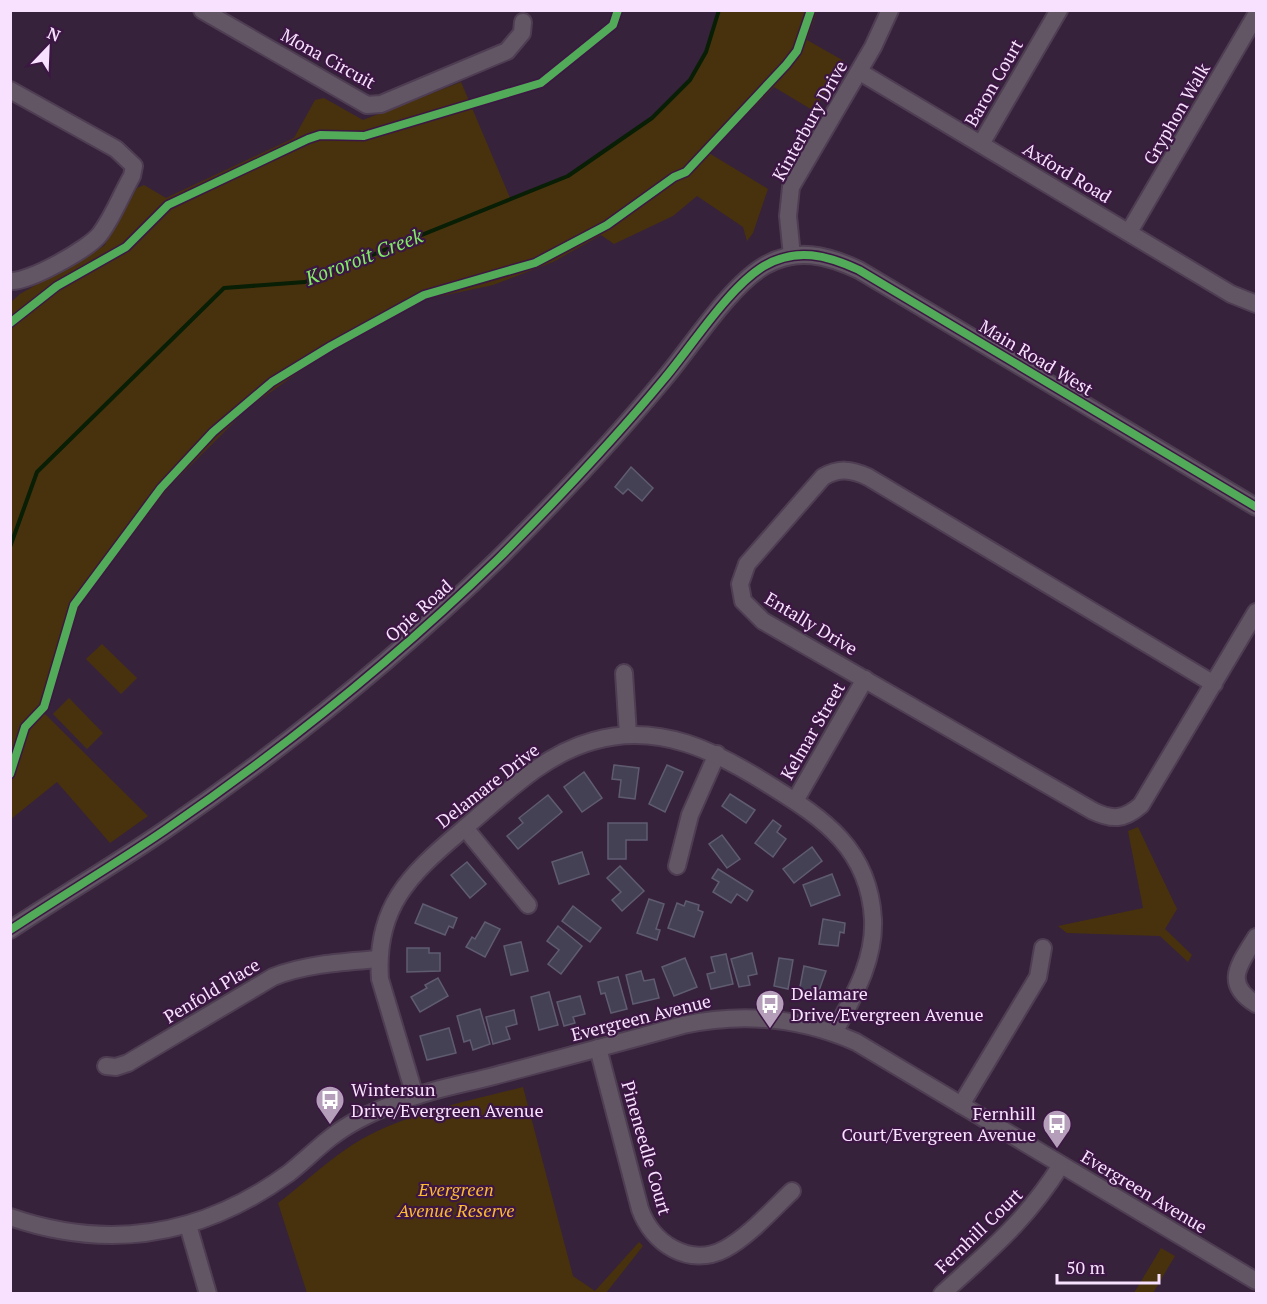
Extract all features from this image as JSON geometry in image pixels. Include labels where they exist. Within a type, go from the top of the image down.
[{"type":"street","name":"Mona Circuit","points":[[202,10],[367,105],[381,104],[507,51],[522,33],[523,22]]},
{"type":"street","name":"Kinterbury Drive","points":[[792,256],[788,216],[791,187],[860,72],[890,10]]},
{"type":"street","name":"Baron Court","points":[[981,144],[1059,10]]},
{"type":"street","name":"Gryphon Walk","points":[[1129,232],[1257,15]]},
{"type":"street","name":"Axford Road","points":[[860,72],[1231,294],[1257,304]]},
{"type":"street","points":[[10,90],[116,150],[134,166],[132,176],[100,234],[91,244],[18,282],[10,281]]},
{"type":"street","name":"Main Road West","points":[[792,256],[818,254],[859,270],[1257,507]]},
{"type":"street","name":"Opie Road","points":[[10,930],[200,805],[330,708],[389,659],[489,567],[573,483],[644,403],[745,281],[765,265],[792,256]]},
{"type":"street","name":"Entally Drive","points":[[1214,684],[868,477],[852,471],[839,470],[823,477],[815,484],[747,564],[741,576],[741,594],[746,606],[763,621],[1093,811],[1113,818],[1128,814],[1141,805],[1214,684],[1257,612]]},
{"type":"street","points":[[624,673],[628,735]]},
{"type":"street","name":"Kelmar Street","points":[[795,801],[865,679]]},
{"type":"street","name":"Delamare Drive","points":[[415,1096],[383,996],[379,959],[386,919],[407,881],[423,863],[545,763],[592,741],[628,735],[676,739],[717,754],[795,801],[830,826],[842,838],[861,869],[871,902],[872,945],[867,963],[834,1033]]},
{"type":"street","points":[[677,866],[690,814],[717,754]]},
{"type":"street","points":[[465,828],[528,904]]},
{"type":"street","points":[[1257,937],[1238,969],[1236,981],[1241,992],[1257,1004]]},
{"type":"street","points":[[961,1105],[1038,977],[1043,948]]},
{"type":"street","name":"Penfold Place","points":[[106,1066],[128,1063],[273,977],[291,970],[325,964],[379,959]]},
{"type":"street","name":"Evergreen Avenue","points":[[10,1217],[51,1229],[89,1234],[132,1234],[188,1225],[240,1204],[291,1171],[333,1136],[357,1121],[415,1096],[683,1025],[727,1017],[782,1020],[834,1033],[856,1042],[1257,1281]]},
{"type":"street","name":"Pineneedle Court","points":[[598,1048],[642,1215],[650,1229],[666,1246],[688,1254],[700,1255],[726,1248],[792,1191]]},
{"type":"street","name":"Fernhill Court","points":[[942,1293],[1021,1221],[1041,1198],[1061,1165]]},
{"type":"street","points":[[188,1225],[208,1293]]},
{"type":"green space","points":[[719,11],[817,11],[807,40],[844,61],[814,111],[774,87],[709,153],[768,189],[753,233],[747,241],[743,227],[697,196],[673,216],[614,244],[601,235],[553,262],[493,285],[408,303],[296,374],[247,409],[169,487],[80,605],[45,714],[148,816],[110,843],[57,782],[11,819],[11,302],[20,294],[104,246],[137,188],[144,185],[166,198],[294,138],[315,100],[324,98],[363,120],[461,82],[511,200],[568,176],[663,109],[690,80],[706,52]]},
{"type":"green space","points":[[102,644],[137,678],[121,694],[86,659]]},
{"type":"green space","points":[[69,698],[103,733],[87,749],[53,714]]},
{"type":"green space","points":[[1138,827],[1177,909],[1165,929],[1192,955],[1188,962],[1160,936],[1067,933],[1058,926],[1143,908],[1128,831]]},
{"type":"green space","name":"Evergreen Avenue Reserve","points":[[523,1087],[573,1276],[595,1291],[639,1242],[643,1246],[606,1293],[307,1293],[278,1203],[340,1153],[362,1139],[400,1121],[440,1108]]},
{"type":"green space","points":[[1161,1248],[1175,1256],[1153,1293],[1134,1293]]},
{"type":"building","points":[[631,467],[653,488],[642,501],[628,489],[623,494],[615,487]]},
{"type":"building","points":[[614,765],[639,768],[635,799],[619,797],[621,780],[612,779]]},
{"type":"building","points":[[667,765],[683,772],[665,812],[649,804]]},
{"type":"building","points":[[584,772],[602,798],[582,812],[564,787]]},
{"type":"building","points":[[730,794],[755,810],[746,823],[722,806]]},
{"type":"building","points":[[548,795],[562,812],[518,849],[507,836],[523,823],[519,818]]},
{"type":"building","points":[[773,820],[781,826],[777,832],[786,839],[773,857],[755,843]]},
{"type":"building","points":[[608,823],[647,823],[647,840],[626,840],[626,859],[608,859]]},
{"type":"building","points":[[722,835],[740,859],[727,868],[709,844]]},
{"type":"building","points":[[812,847],[822,861],[794,883],[783,869]]},
{"type":"building","points":[[582,852],[589,874],[559,884],[552,862]]},
{"type":"building","points":[[467,862],[486,884],[470,898],[451,875]]},
{"type":"building","points":[[620,866],[644,891],[622,911],[612,900],[621,892],[607,878]]},
{"type":"building","points":[[718,869],[753,891],[747,901],[737,894],[731,903],[713,892],[719,882],[712,878]]},
{"type":"building","points":[[832,874],[840,895],[811,906],[803,885]]},
{"type":"building","points":[[649,899],[664,904],[656,929],[660,930],[657,940],[637,933]]},
{"type":"building","points":[[686,901],[699,905],[698,910],[703,912],[694,937],[668,928],[677,903],[684,906]]},
{"type":"building","points":[[423,904],[457,918],[453,928],[449,926],[445,935],[415,923]]},
{"type":"building","points":[[573,906],[601,928],[590,942],[562,921]]},
{"type":"building","points":[[823,919],[845,923],[844,933],[840,932],[838,946],[819,944]]},
{"type":"building","points":[[485,922],[500,929],[485,957],[466,947],[472,937],[475,939]]},
{"type":"building","points":[[558,926],[582,946],[561,974],[548,964],[559,950],[547,941]]},
{"type":"building","points":[[521,942],[528,971],[511,975],[504,946]]},
{"type":"building","points":[[407,948],[429,948],[429,953],[440,953],[440,971],[407,972]]},
{"type":"building","points":[[752,953],[757,974],[748,976],[750,985],[739,987],[731,959]]},
{"type":"building","points":[[726,954],[733,984],[711,989],[707,974],[715,972],[711,957]]},
{"type":"building","points":[[685,958],[697,987],[674,996],[662,967]]},
{"type":"building","points":[[779,958],[793,960],[788,989],[774,986]]},
{"type":"building","points":[[804,966],[826,971],[817,996],[799,992]]},
{"type":"building","points":[[641,971],[644,981],[654,979],[659,998],[633,1004],[626,975]]},
{"type":"building","points":[[618,977],[627,1009],[611,1013],[605,993],[601,994],[598,982]]},
{"type":"building","points":[[438,978],[448,996],[420,1012],[411,997],[427,988],[425,985]]},
{"type":"building","points":[[549,992],[558,1025],[539,1030],[531,997]]},
{"type":"building","points":[[580,996],[585,1014],[573,1017],[575,1023],[564,1026],[557,1002]]},
{"type":"building","points":[[480,1009],[490,1044],[473,1050],[470,1040],[464,1042],[457,1016]]},
{"type":"building","points":[[514,1010],[517,1024],[506,1027],[510,1039],[493,1044],[486,1017]]},
{"type":"building","points":[[449,1028],[456,1053],[427,1060],[420,1036]]},
{"type":"waterway","name":"Kororoit Creek","points":[[10,547],[37,472],[224,288],[305,282],[568,176],[652,118],[690,80],[706,52],[719,10]]},
{"type":"cycle path","points":[[10,323],[57,286],[126,247],[168,205],[320,135],[364,136],[541,83],[613,25],[618,10]]},
{"type":"cycle path","points":[[10,774],[25,727],[44,707],[74,605],[161,488],[213,432],[272,382],[331,346],[424,295],[535,263],[607,225],[674,177],[686,172],[797,51],[811,10]]},
{"type":"cycle path","points":[[10,930],[146,843],[252,768],[337,702],[419,632],[498,559],[583,471],[675,366],[737,288],[764,266],[776,260],[788,256],[812,255],[835,260],[859,270],[1256,507]]},
{"type":"place","name":"Delamare Drive/Evergreen Avenue","points":[[770,1030]]},
{"type":"place","name":"Wintersun Drive/Evergreen Avenue","points":[[330,1126]]},
{"type":"place","name":"Fernhill Court/Evergreen Avenue","points":[[1057,1150]]}]
